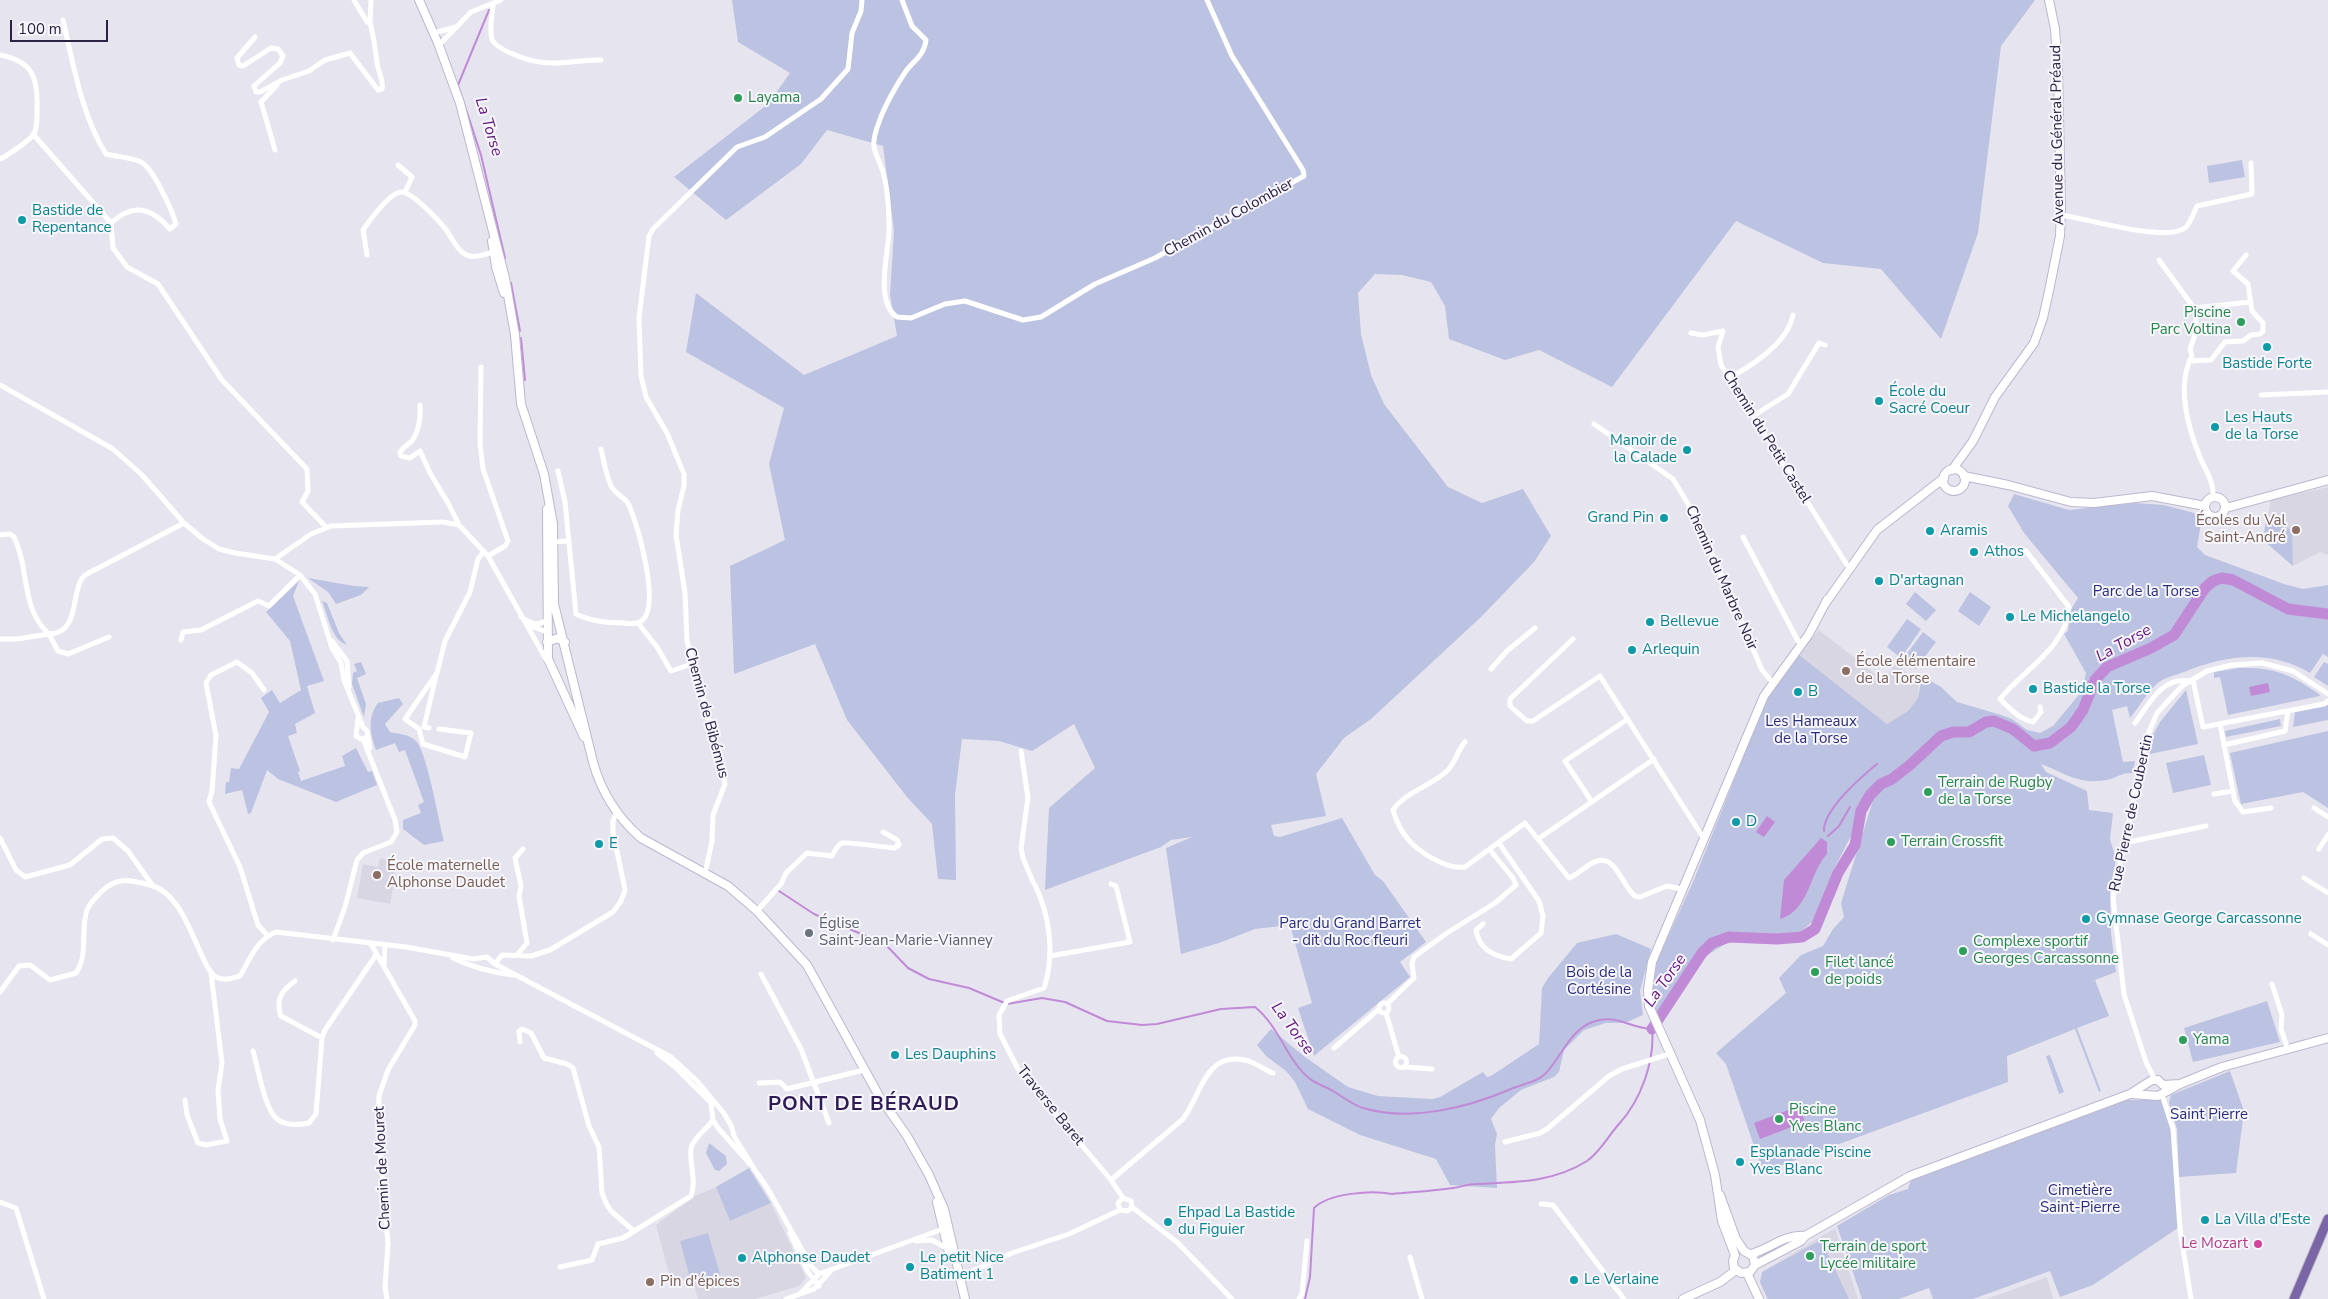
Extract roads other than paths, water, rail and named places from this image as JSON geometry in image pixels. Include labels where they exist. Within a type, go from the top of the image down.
[{"type":"main road","points":[[419,0],[434,33],[460,103],[503,272],[512,318],[521,404],[544,474],[549,500],[547,510],[554,604],[589,748],[600,783],[617,812],[630,829],[641,838],[728,886],[757,910],[793,948],[812,972],[864,1070],[923,1163],[934,1188],[946,1234],[961,1276],[964,1299]]},
{"type":"main road","name":"Avenue du Général Préaud","points":[[1952,470],[1961,455],[1973,441],[1995,396],[2027,354],[2039,330],[2050,291],[2061,215],[2058,70],[2055,29],[2049,0]]},
{"type":"main road","points":[[489,218],[493,252],[499,279],[512,318]]},
{"type":"main road","points":[[1925,491],[1947,488],[1956,491],[1963,478],[1961,455]]},
{"type":"main road","points":[[1755,1265],[1731,1229],[1717,1186],[1700,1120],[1654,1020],[1648,996],[1652,962],[1749,728],[1772,682],[1877,530],[1944,478],[1948,471],[1952,470],[1963,478],[1984,479],[2071,502],[2094,502],[2152,496],[2205,506]]},
{"type":"main road","points":[[1944,478],[1947,488]]},
{"type":"main road","points":[[2226,508],[2222,500],[2213,497],[2208,500],[2205,506],[2206,513],[2213,518],[2221,516],[2226,508],[2328,480]]},
{"type":"main road","points":[[550,542],[547,620],[550,666],[589,748]]},
{"type":"main road","points":[[547,632],[564,639]]},
{"type":"main road","points":[[547,642],[558,638],[564,639]]},
{"type":"main road","points":[[566,700],[574,702],[578,697]]},
{"type":"main road","points":[[2130,1094],[2150,1095],[2243,1060],[2288,1050],[2328,1038]]},
{"type":"main road","points":[[2151,1080],[2162,1090]]},
{"type":"main road","points":[[1717,1186],[1722,1220],[1735,1255],[1733,1261],[1736,1270],[1741,1273],[1747,1273],[1755,1265],[1800,1241],[1805,1236],[1910,1176],[2130,1094],[2151,1080]]},
{"type":"main road","points":[[2150,1095],[2147,1090],[2151,1080]]},
{"type":"main road","points":[[2294,1299],[2328,1219]]},
{"type":"main road","points":[[1735,1255],[1748,1253],[1782,1239],[1797,1235],[1805,1236]]},
{"type":"main road","points":[[951,1249],[964,1299]]},
{"type":"main road","points":[[1683,1299],[1720,1282],[1736,1270]]},
{"type":"main road","points":[[1747,1273],[1759,1299]]},
{"type":"street","points":[[354,0],[367,22],[370,23]]},
{"type":"street","points":[[255,37],[240,54],[237,62],[243,66],[267,49],[278,49],[283,56],[280,63],[256,84],[254,88],[256,92],[309,71],[324,60],[350,53],[374,86],[378,90],[382,89],[370,23],[371,0]]},
{"type":"street","points":[[438,44],[471,12],[493,5],[501,0]]},
{"type":"street","name":"Chemin de Bibémus","points":[[705,873],[712,841],[713,815],[725,784],[716,744],[687,641],[685,593],[676,535],[678,510],[684,486],[684,474],[667,433],[646,397],[641,376],[639,318],[649,236],[653,228],[737,148],[765,137],[821,99],[848,69],[852,33],[861,11],[862,0]]},
{"type":"street","name":"Chemin du Colombier","points":[[902,0],[912,26],[926,40],[922,54],[906,71],[883,112],[875,135],[874,153],[883,172],[887,194],[889,230],[885,262],[885,293],[893,314],[901,318],[911,318],[945,304],[969,301],[1023,320],[1041,316],[1095,284],[1156,258],[1304,176],[1303,170],[1232,56],[1207,0]]},
{"type":"street","points":[[493,5],[491,33],[493,42],[503,50],[540,62],[601,60]]},
{"type":"street","points":[[63,20],[85,106],[106,154],[141,162],[149,169],[173,214],[176,224],[174,228],[170,229],[148,210],[136,209],[121,214],[111,223]]},
{"type":"street","points":[[434,33],[456,27]]},
{"type":"street","points":[[0,55],[11,57],[26,65],[35,78],[38,88],[37,117],[33,134],[0,159]]},
{"type":"street","points":[[275,150],[261,102],[277,84]]},
{"type":"street","points":[[33,134],[111,223],[113,248],[127,267],[158,284],[222,380],[307,469],[308,491],[302,502],[326,527]]},
{"type":"street","points":[[2061,215],[2082,217],[2130,230],[2179,232],[2187,226],[2198,206],[2252,194],[2251,162]]},
{"type":"street","points":[[398,165],[412,177],[406,192]]},
{"type":"street","points":[[406,192],[443,225],[460,250],[465,254],[471,257],[493,252]]},
{"type":"street","points":[[367,255],[363,230],[392,195],[406,192]]},
{"type":"street","points":[[2189,361],[2211,360],[2225,342],[2243,341],[2250,335],[2260,334],[2263,331],[2263,323],[2253,315],[2248,284],[2233,271],[2246,255]]},
{"type":"street","points":[[2159,260],[2194,308],[2196,333],[2190,349],[2192,356],[2186,366],[2186,407],[2195,446],[2212,481],[2213,497]]},
{"type":"street","points":[[2194,308],[2251,302]]},
{"type":"street","points":[[1729,378],[1748,366],[1783,338],[1791,326],[1793,315]]},
{"type":"street","name":"Chemin du Petit Castel","points":[[1691,332],[1703,335],[1724,331],[1718,348],[1718,355],[1729,378],[1849,568]]},
{"type":"street","points":[[1753,416],[1788,394],[1819,343],[1825,345]]},
{"type":"street","points":[[429,728],[424,727],[444,641],[470,592],[478,559],[486,553],[505,546],[508,541],[483,468],[480,444],[480,367]]},
{"type":"street","points":[[0,385],[113,449],[142,475],[184,524],[203,539],[220,549],[275,559],[300,576],[315,594],[329,636],[347,661],[348,691],[357,713],[360,728],[356,736],[365,737]]},
{"type":"street","points":[[2261,395],[2328,392]]},
{"type":"street","points":[[420,404],[421,418],[412,440],[400,452],[401,456],[410,458],[420,451],[459,526],[486,553],[524,624],[550,666]]},
{"type":"street","name":"Chemin du Marbre Noir","points":[[1594,424],[1673,479],[1697,519],[1762,670],[1772,682]]},
{"type":"street","points":[[558,471],[565,502],[576,614],[584,618],[615,623],[638,623],[642,621],[649,607],[649,578],[629,503],[612,486],[601,449]]},
{"type":"street","points":[[275,559],[311,534],[326,527],[343,524],[443,522],[459,526]]},
{"type":"street","points":[[0,639],[17,639],[61,631],[67,625],[76,604],[80,579],[184,524]]},
{"type":"street","points":[[0,535],[10,534],[16,542],[25,590],[42,628],[49,634],[58,651],[68,654],[109,636]]},
{"type":"street","points":[[1743,537],[1800,643]]},
{"type":"street","points":[[550,542],[569,541]]},
{"type":"street","points":[[2026,550],[2069,607],[2068,619],[2050,650],[2012,684],[2000,698],[2010,709],[2033,722],[2042,712],[2040,707]]},
{"type":"street","points":[[282,554],[289,567]]},
{"type":"street","points":[[181,640],[183,632],[201,630],[258,601],[269,606],[300,576]]},
{"type":"street","points":[[521,617],[534,624],[541,624],[547,620]]},
{"type":"street","points":[[638,623],[657,647],[671,671],[692,664]]},
{"type":"street","points":[[524,624],[547,632]]},
{"type":"street","points":[[1491,669],[1507,651],[1534,628]]},
{"type":"street","points":[[1572,640],[1510,699],[1510,706],[1527,721],[1533,721],[1600,676],[1704,839]]},
{"type":"street","points":[[264,690],[252,673],[238,662],[211,675],[206,683],[216,736],[212,791],[209,802],[240,867],[258,925],[267,935]]},
{"type":"street","name":"Rue Pierre de Coubertin","points":[[2151,1080],[2128,1010],[2120,971],[2113,898],[2146,739],[2157,713],[2182,686],[2191,680],[2207,671],[2232,665],[2262,664],[2293,671],[2328,694]]},
{"type":"street","points":[[436,673],[404,719],[418,729],[423,744],[465,757],[471,733],[439,729]]},
{"type":"street","points":[[2135,723],[2160,689],[2179,679],[2191,680],[2203,727],[2324,704],[2328,700]]},
{"type":"street","points":[[2224,745],[2284,731],[2288,711]]},
{"type":"street","points":[[1592,802],[1565,761],[1628,719]]},
{"type":"street","points":[[2220,724],[2235,801],[2243,812],[2271,808]]},
{"type":"street","points":[[333,940],[345,906],[357,860],[363,853],[391,842],[397,832],[395,820],[365,737],[367,731],[360,728]]},
{"type":"street","points":[[1465,742],[1457,752],[1455,761],[1447,770],[1398,802],[1393,810],[1397,822],[1407,838],[1418,848],[1438,860],[1458,868],[1465,866],[1490,850],[1525,823],[1569,878],[1593,863],[1604,860],[1612,864],[1636,896],[1640,897],[1667,886],[1682,889]]},
{"type":"street","name":"Traverse Baret","points":[[1020,751],[1028,798],[1021,848],[1023,858],[1042,900],[1048,923],[1050,956],[1044,988],[1005,1003],[998,1024],[1000,1034],[1018,1069],[1111,1180],[1123,1198],[1129,1199],[1132,1207],[1178,1243],[1232,1299]]},
{"type":"street","points":[[1538,839],[1654,760]]},
{"type":"street","points":[[2214,794],[2233,791]]},
{"type":"street","points":[[2314,808],[2328,817]]},
{"type":"street","points":[[495,964],[502,955],[531,956],[550,950],[613,912],[625,890],[613,831],[613,821],[617,812]]},
{"type":"street","points":[[2124,843],[2206,826]]},
{"type":"street","points":[[757,910],[781,884],[792,866],[807,853],[832,856],[839,844],[845,842],[862,846],[894,848],[899,844],[897,840],[883,832]]},
{"type":"street","points":[[2319,849],[2328,835]]},
{"type":"street","points":[[0,838],[16,870],[25,876],[70,865],[81,858],[97,842],[102,839],[113,838],[128,851],[154,886],[170,898],[180,910],[211,972],[217,978],[228,980],[240,976],[258,945],[267,935],[283,932],[333,940],[406,947],[473,959],[487,957],[495,964],[671,1057],[713,1098],[728,1120],[811,1266],[819,1274],[819,1286]]},
{"type":"street","points":[[1483,924],[1476,930],[1478,940],[1492,953],[1504,958],[1511,958],[1541,933],[1543,916],[1539,901],[1499,843]]},
{"type":"street","points":[[517,955],[526,943],[515,858],[523,848]]},
{"type":"street","points":[[1334,1048],[1379,1009],[1381,1004],[1387,1004],[1414,978],[1412,964],[1414,957],[1447,933],[1496,903],[1516,885],[1513,878],[1490,850]]},
{"type":"street","points":[[2304,878],[2328,893]]},
{"type":"street","points":[[0,992],[19,966],[30,965],[50,980],[76,973],[83,955],[87,909],[98,895],[110,884],[124,880],[154,886]]},
{"type":"street","points":[[1050,956],[1130,942],[1116,886],[1111,884]]},
{"type":"street","points":[[2311,934],[2328,945]]},
{"type":"street","points":[[371,944],[376,955],[384,965]]},
{"type":"street","points":[[384,965],[385,945]]},
{"type":"street","points":[[253,1051],[274,1116],[284,1123],[310,1123],[316,1114],[322,1038],[325,1030],[376,955]]},
{"type":"street","points":[[448,955],[469,966],[485,971],[518,976]]},
{"type":"street","name":"Chemin de Mouret","points":[[384,965],[415,1025],[388,1070],[379,1096],[378,1125],[388,1244],[385,1287],[387,1299]]},
{"type":"street","points":[[185,1100],[187,1115],[198,1143],[206,1145],[227,1141],[220,1119],[218,1090],[222,1063],[211,972]]},
{"type":"street","points":[[760,974],[798,1041],[829,1122]]},
{"type":"street","points":[[295,981],[283,990],[280,995],[279,1007],[281,1016],[322,1038]]},
{"type":"street","points":[[2272,984],[2282,1015],[2281,1028],[2288,1050]]},
{"type":"street","points":[[1387,1004],[1389,1009],[1386,1012],[1399,1057],[1406,1059],[1404,1067],[1432,1069]]},
{"type":"street","points":[[1379,1009],[1383,1013],[1386,1012]]},
{"type":"street","points":[[520,1042],[519,1031],[522,1029],[531,1033],[544,1058],[567,1064],[573,1068],[589,1126],[598,1147],[602,1193],[611,1211],[634,1231]]},
{"type":"street","points":[[560,1267],[592,1260],[598,1244],[622,1238],[690,1196],[693,1182],[692,1148],[694,1141],[713,1120],[714,1113],[708,1099],[675,1067],[642,1042]]},
{"type":"street","points":[[1505,1142],[1540,1133],[1548,1129],[1609,1076],[1622,1069],[1669,1054]]},
{"type":"street","points":[[1111,1180],[1183,1119],[1192,1108],[1207,1072],[1213,1068],[1226,1062],[1245,1060],[1273,1073]]},
{"type":"street","points":[[759,1083],[780,1082],[787,1089],[864,1070]]},
{"type":"street","points":[[2162,1090],[2173,1129],[2180,1229],[2191,1299]]},
{"type":"street","points":[[714,1113],[721,1111]]},
{"type":"street","points":[[713,1120],[758,1175]]},
{"type":"street","points":[[700,1134],[718,1128]]},
{"type":"street","points":[[723,1132],[731,1128]]},
{"type":"street","points":[[1120,1210],[1118,1202],[1123,1198]]},
{"type":"street","points":[[0,1202],[16,1208],[44,1299]]},
{"type":"street","points":[[1542,1204],[1553,1205],[1624,1299]]},
{"type":"street","points":[[961,1276],[1012,1253],[1068,1234],[1120,1210],[1126,1212],[1132,1207]]},
{"type":"street","points":[[780,1210],[794,1244],[813,1279],[819,1286]]},
{"type":"street","points":[[910,1241],[932,1240],[946,1234]]},
{"type":"street","points":[[800,1294],[819,1274],[910,1241],[946,1234]]},
{"type":"street","points":[[932,1240],[951,1249]]},
{"type":"street","points":[[1298,1299],[1302,1294],[1307,1241]]},
{"type":"street","points":[[1410,1257],[1422,1299]]},
{"type":"street","points":[[786,1299],[819,1286],[832,1270]]},
{"type":"waterway","name":"La Torse","points":[[489,10],[458,85],[481,155],[505,258]]},
{"type":"waterway","name":"La Torse","points":[[511,283],[520,331]]},
{"type":"waterway","name":"La Torse","points":[[521,338],[525,380]]},
{"type":"waterway","name":"La Torse","points":[[1652,1029],[1702,953],[1712,943],[1729,937],[1777,939],[1802,937],[1815,929],[1838,873],[1855,845],[1861,811],[1870,795],[1881,784],[1892,779],[1910,765],[1941,736],[1953,732],[1969,732],[1986,722],[1994,721],[2013,729],[2034,746],[2050,743],[2071,727],[2083,710],[2095,680],[2107,667],[2151,648],[2174,635],[2205,588],[2213,581],[2222,578],[2233,580],[2288,609],[2328,614]]},
{"type":"waterway","points":[[1824,831],[1825,823],[1836,804],[1853,785],[1877,764]]},
{"type":"waterway","points":[[1828,836],[1839,826],[1850,807]]},
{"type":"waterway","name":"La Torse","points":[[779,891],[814,914],[885,944],[908,968],[929,979],[969,988],[1007,1004],[1042,998],[1065,1002],[1107,1021],[1142,1025],[1157,1024],[1221,1009],[1255,1007],[1271,1024],[1295,1063],[1310,1079],[1356,1105],[1381,1112],[1400,1114],[1438,1111],[1476,1102],[1533,1081],[1551,1068],[1570,1039],[1582,1027],[1599,1020],[1614,1020],[1652,1029],[1649,1067],[1634,1104],[1596,1153],[1587,1161],[1574,1168],[1560,1174],[1519,1182],[1473,1184],[1445,1189],[1392,1194],[1373,1192],[1351,1194],[1330,1199],[1314,1208],[1310,1277],[1305,1299]]},
{"type":"place","name":"Layama","points":[[738,98]]},
{"type":"place","name":"Bastide de Repentance","points":[[22,220]]},
{"type":"place","name":"Piscine Parc Voltina","points":[[2241,322]]},
{"type":"place","name":"Bastide Forte","points":[[2267,347]]},
{"type":"place","name":"École du Sacré Coeur","points":[[1879,401]]},
{"type":"place","name":"Les Hauts de la Torse","points":[[2215,427]]},
{"type":"place","name":"Manoir de la Calade","points":[[1687,450]]},
{"type":"place","name":"Grand Pin","points":[[1664,518]]},
{"type":"place","name":"Écoles du Val Saint-André","points":[[2296,530]]},
{"type":"place","name":"Aramis","points":[[1930,531]]},
{"type":"place","name":"Athos","points":[[1974,552]]},
{"type":"place","name":"D'artagnan","points":[[1879,581]]},
{"type":"place","name":"Le Michelangelo","points":[[2010,617]]},
{"type":"place","name":"Bellevue","points":[[1650,622]]},
{"type":"place","name":"Arlequin","points":[[1632,650]]},
{"type":"place","name":"École élémentaire de la Torse","points":[[1846,671]]},
{"type":"place","name":"Bastide la Torse","points":[[2033,689]]},
{"type":"place","name":"B","points":[[1798,692]]},
{"type":"place","name":"Terrain de Rugby de la Torse","points":[[1928,792]]},
{"type":"place","name":"D","points":[[1736,822]]},
{"type":"place","name":"Terrain Crossfit","points":[[1891,842]]},
{"type":"place","name":"E","points":[[599,844]]},
{"type":"place","name":"École maternelle Alphonse Daudet","points":[[377,875]]},
{"type":"place","name":"Gymnase George Carcassonne","points":[[2086,919]]},
{"type":"place","name":"Église Saint-Jean-Marie-Vianney","points":[[809,933]]},
{"type":"place","name":"Complexe sportif Georges Carcassonne","points":[[1963,951]]},
{"type":"place","name":"Filet lancé de poids","points":[[1815,972]]},
{"type":"place","name":"Yama","points":[[2183,1040]]},
{"type":"place","name":"Les Dauphins","points":[[895,1055]]},
{"type":"place","name":"Piscine Yves Blanc","points":[[1779,1119]]},
{"type":"place","name":"Esplanade Piscine Yves Blanc","points":[[1740,1162]]},
{"type":"place","name":"La Villa d'Este","points":[[2205,1220]]},
{"type":"place","name":"Ehpad La Bastide du Figuier","points":[[1168,1222]]},
{"type":"place","name":"Le Mozart","points":[[2258,1244]]},
{"type":"place","name":"Terrain de sport Lycée militaire","points":[[1810,1256]]},
{"type":"place","name":"Alphonse Daudet","points":[[742,1258]]},
{"type":"place","name":"Le petit Nice Batiment 1","points":[[910,1267]]},
{"type":"place","name":"Le Verlaine","points":[[1574,1280]]},
{"type":"place","name":"Pin d'épices","points":[[650,1282]]},
{"type":"district","name":"PONT DE BÉRAUD","points":[[864,1105]]},
{"type":"park label","name":"Parc de la Torse","points":[[2146,592]]},
{"type":"park label","name":"Les Hameaux de la Torse","points":[[1811,730]]},
{"type":"park label","name":"Parc du Grand Barret - dit du Roc fleuri","points":[[1350,932]]},
{"type":"park label","name":"Bois de la Cortésine","points":[[1599,982]]},
{"type":"park label","name":"Saint Pierre","points":[[2209,1115]]},
{"type":"park label","name":"Cimetière Saint-Pierre","points":[[2080,1200]]}]
